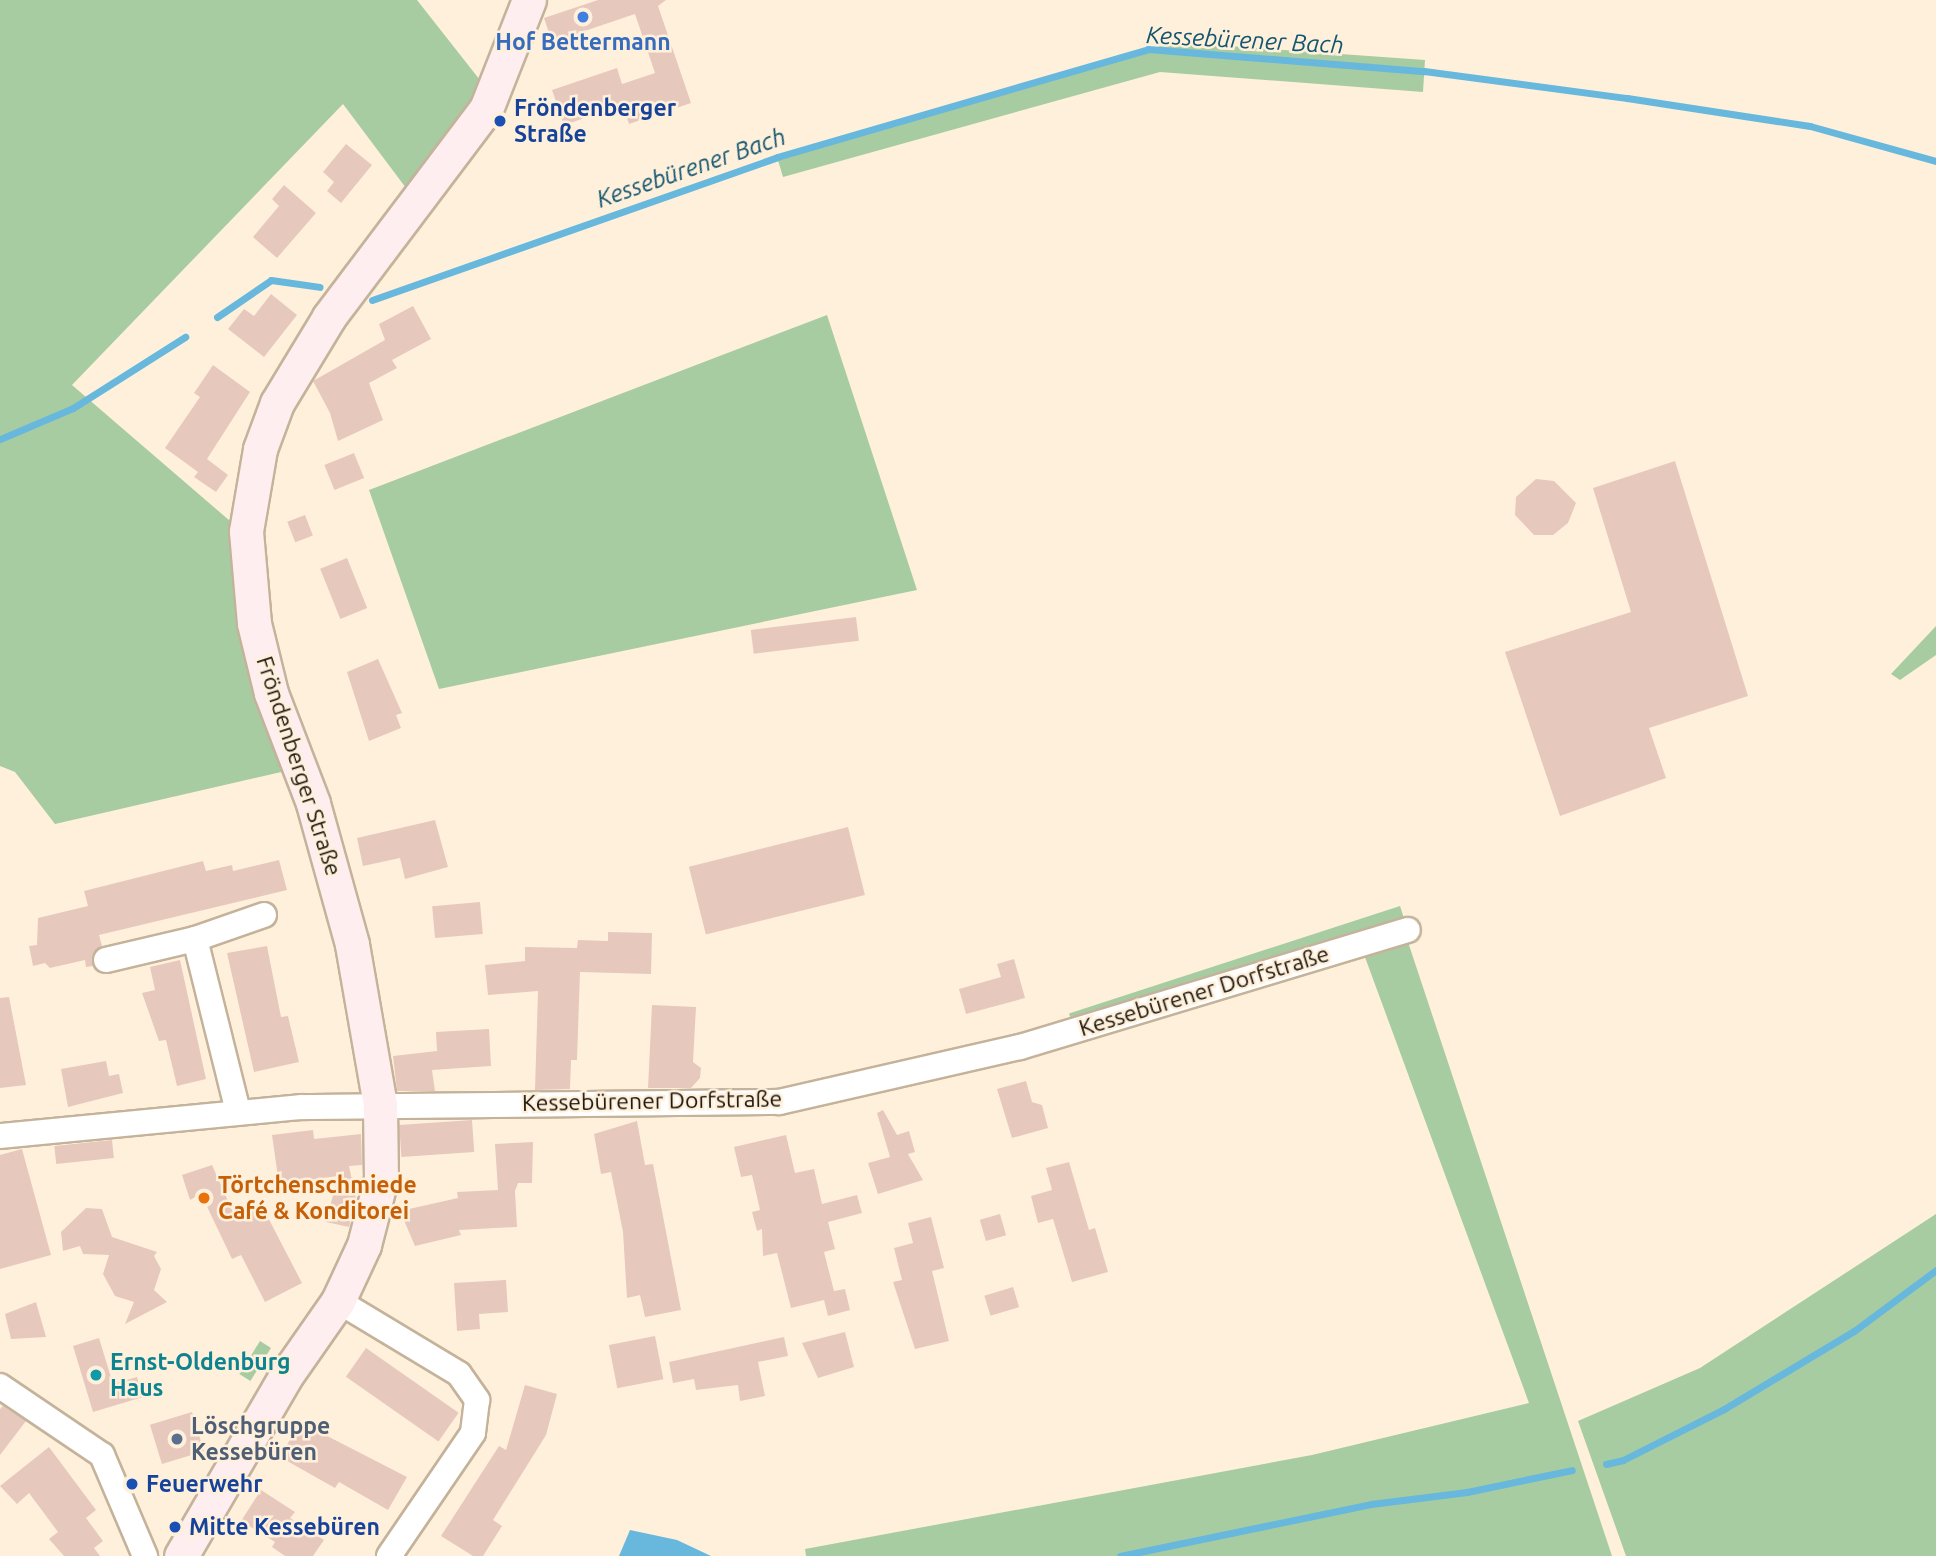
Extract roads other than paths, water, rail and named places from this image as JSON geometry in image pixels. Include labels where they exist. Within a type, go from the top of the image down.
[{"type":"main road","name":"Fröndenberger Straße","points":[[181,1556],[285,1377],[338,1301],[376,1209],[381,1179],[380,1105],[337,882],[271,693],[254,623],[246,571],[250,496],[260,449],[277,403],[330,317],[486,109],[528,0]]},
{"type":"street","points":[[106,960],[195,939],[264,915]]},
{"type":"street","name":"Kessebürener Dorfstraße","points":[[0,1136],[238,1112],[380,1105],[779,1102],[1020,1047],[1408,930]]},
{"type":"street","points":[[195,939],[238,1112]]},
{"type":"street","points":[[338,1301],[459,1374],[477,1400],[473,1433],[389,1556]]},
{"type":"street","points":[[0,1386],[102,1455],[145,1556]]},
{"type":"water","points":[[630,1530],[677,1540],[711,1556],[619,1556]]},
{"type":"waterway","name":"Kessebürener Bach","points":[[372,300],[777,157],[1148,49],[1424,71],[1627,98],[1810,126],[1936,161]]},
{"type":"waterway","name":"Kessebürener Bach","points":[[217,317],[271,280],[320,287]]},
{"type":"waterway","name":"Kessebürener Bach","points":[[0,439],[73,408],[185,337]]},
{"type":"waterway","points":[[1606,1464],[1623,1460],[1724,1409],[1854,1331],[1936,1270]]},
{"type":"waterway","points":[[1120,1556],[1371,1504],[1467,1492],[1572,1470]]},
{"type":"place","name":"Hof Bettermann","points":[[583,17]]},
{"type":"place","name":"Fröndenberger Straße","points":[[500,121]]},
{"type":"place","name":"Törtchenschmiede Café & Konditorei","points":[[204,1198]]},
{"type":"place","name":"Ernst-Oldenburg Haus","points":[[96,1375]]},
{"type":"place","name":"Löschgruppe Kessebüren","points":[[177,1439]]},
{"type":"place","name":"Feuerwehr","points":[[132,1484]]},
{"type":"place","name":"Mitte Kessebüren","points":[[175,1527]]}]
